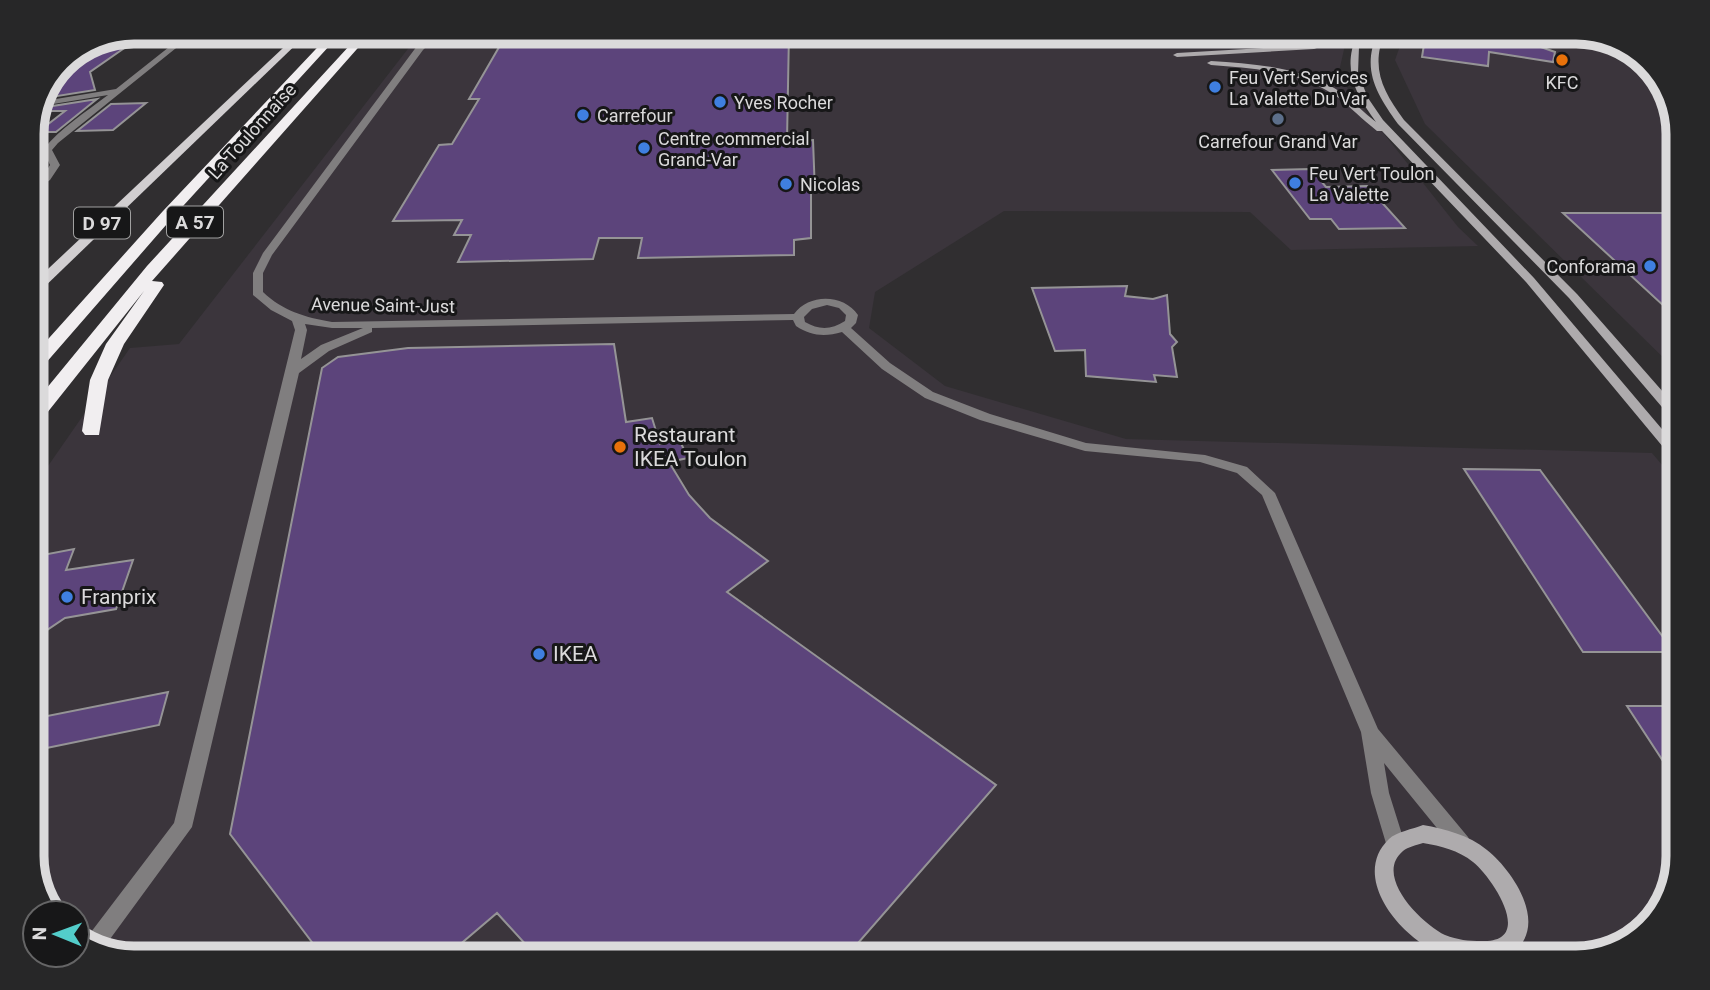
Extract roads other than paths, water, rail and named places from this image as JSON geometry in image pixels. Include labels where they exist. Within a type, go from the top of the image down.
[{"type":"highway","name":"La Toulonnaise","points":[[44,354],[168,214],[327,44]]},
{"type":"highway","name":"La Toulonnaise","points":[[44,404],[122,304],[356,44]]},
{"type":"highway","points":[[92,431],[99,380],[115,344],[141,304],[263,148]]},
{"type":"main road","name":"D 97","points":[[173,156],[280,44]]},
{"type":"main road","name":"D 97","points":[[44,280],[292,44]]},
{"type":"main road","points":[[1178,55],[1314,47],[1323,44]]},
{"type":"main road","points":[[1354,44],[1353,75],[1370,110],[1389,134],[1530,280],[1666,442]]},
{"type":"main road","points":[[1377,44],[1373,55],[1374,75],[1389,106],[1401,122],[1573,296],[1666,402]]},
{"type":"main road","points":[[1211,63],[1258,67],[1304,77],[1335,91],[1368,121],[1389,134]]},
{"type":"main road","points":[[1436,946],[1408,921],[1389,894],[1384,876],[1385,860],[1395,844],[1407,837],[1423,834],[1461,843],[1492,865],[1512,895],[1517,910],[1517,925],[1509,946]]},
{"type":"street","points":[[44,180],[55,165],[47,150],[55,141],[177,44]]},
{"type":"street","name":"Avenue Saint-Just","points":[[426,44],[404,69],[267,255],[258,273],[257,293],[275,311],[298,320],[332,325],[797,317]]},
{"type":"street","points":[[50,103],[118,90]]},
{"type":"street","points":[[832,302],[849,309],[852,315],[850,323],[834,331],[811,330],[800,324],[797,317],[807,306],[832,302]]},
{"type":"street","points":[[98,939],[183,827],[293,371],[301,330],[298,320]]},
{"type":"street","points":[[293,371],[343,338],[388,325]]},
{"type":"street","points":[[844,328],[886,366],[929,396],[985,417],[1085,447],[1200,458],[1242,470],[1268,493],[1370,732],[1380,793],[1395,844]]},
{"type":"street","points":[[1370,732],[1461,843]]},
{"type":"place","name":"KFC","points":[[1562,60]]},
{"type":"place","name":"Feu Vert Services La Valette Du Var","points":[[1215,87]]},
{"type":"place","name":"Yves Rocher","points":[[720,102]]},
{"type":"place","name":"Carrefour","points":[[583,115]]},
{"type":"place","name":"Carrefour Grand Var","points":[[1278,119]]},
{"type":"place","name":"Centre commercial Grand-Var","points":[[644,148]]},
{"type":"place","name":"Feu Vert Toulon La Valette","points":[[1295,183]]},
{"type":"place","name":"Nicolas","points":[[786,184]]},
{"type":"place","name":"Conforama","points":[[1650,266]]},
{"type":"place","name":"Restaurant IKEA Toulon","points":[[620,447]]},
{"type":"place","name":"Franprix","points":[[67,597]]},
{"type":"place","name":"IKEA","points":[[539,654]]}]
